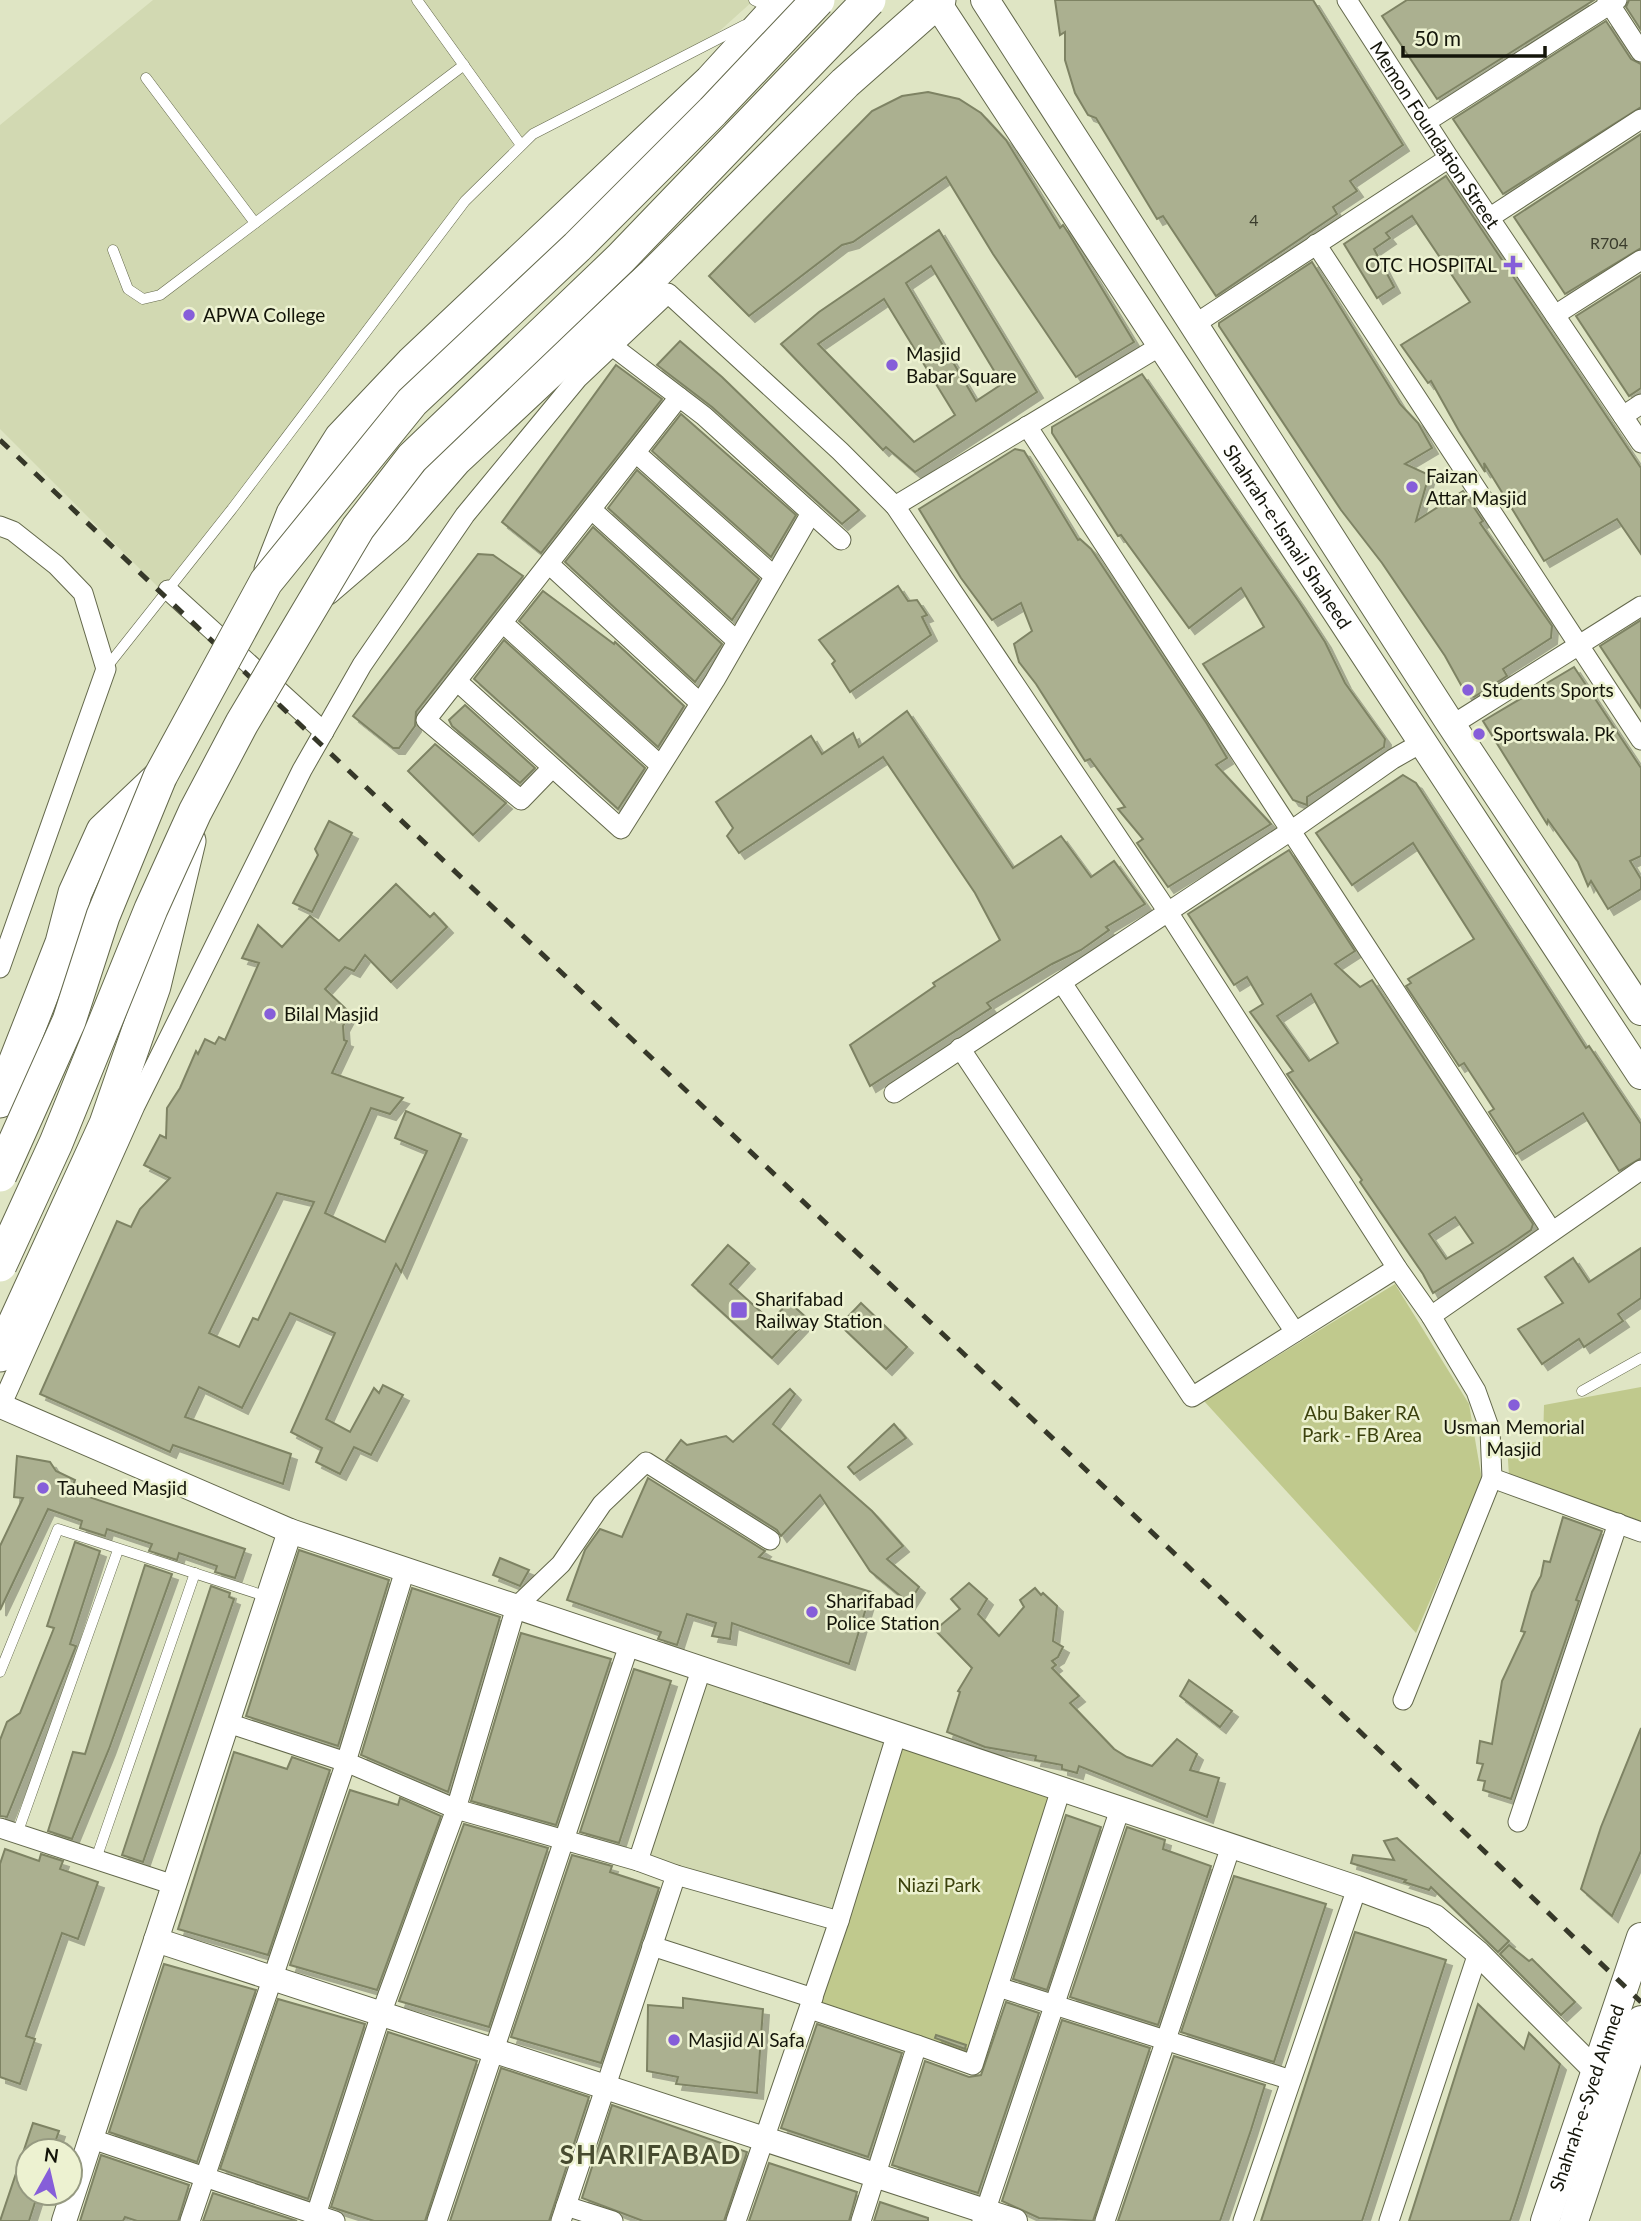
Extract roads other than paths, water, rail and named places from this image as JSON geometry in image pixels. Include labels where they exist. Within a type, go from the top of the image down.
[{"type":"highway","points":[[266,582],[412,402],[587,237],[713,111],[818,0]]},
{"type":"highway","points":[[0,1265],[56,1143],[195,811],[242,723],[358,528],[412,458],[621,258],[869,0]]},
{"type":"highway","points":[[320,594],[396,528],[455,460],[654,274],[845,83],[937,1]]},
{"type":"highway","points":[[0,1175],[69,1021],[103,916],[160,776],[266,582],[293,514],[341,438],[412,363],[711,81],[773,3]]},
{"type":"highway","points":[[0,1101],[61,943],[75,893],[103,831],[160,776]]},
{"type":"highway","points":[[0,1355],[106,1124],[154,986],[179,890],[195,811]]},
{"type":"main road","name":"Shahrah-e-Ismail Shaheed","points":[[985,0],[1192,326],[1641,1012]]},
{"type":"main road","name":"Shahrah-e-Ismail Shaheed","points":[[937,1],[1641,1075]]},
{"type":"main road","name":"Shahrah-e-Syed Ahmed","points":[[1574,2221],[1634,2021],[1641,1937]]},
{"type":"main road","name":"Shahrah-e-Syed Ahmed","points":[[1545,2221],[1595,2070],[1634,2021]]},
{"type":"street","name":"Memon Foundation Street","points":[[1353,2],[1449,158],[1641,443]]},
{"type":"street","points":[[1426,122],[1611,2],[1641,52]]},
{"type":"street","points":[[1489,218],[1641,119]]},
{"type":"street","points":[[1192,326],[1449,158]]},
{"type":"street","points":[[1316,244],[1641,740]]},
{"type":"street","points":[[1555,315],[1641,260]]},
{"type":"street","points":[[1403,1700],[1492,1478],[1490,1430],[1476,1391],[1431,1316],[1397,1268],[1168,912],[895,506],[841,451],[668,293],[578,378],[465,516],[362,665],[324,732],[135,1106],[0,1407],[290,1531],[1357,1888],[1435,1917],[1478,1952],[1595,2070]]},
{"type":"street","points":[[611,345],[679,397],[841,540]]},
{"type":"street","points":[[895,506],[1162,345]]},
{"type":"street","points":[[552,768],[521,800],[426,720],[459,683],[679,397]]},
{"type":"street","points":[[1623,416],[1641,404]]},
{"type":"street","points":[[1027,426],[1551,1230]]},
{"type":"street","points":[[636,453],[774,576]]},
{"type":"street","points":[[592,510],[737,641]]},
{"type":"street","points":[[459,683],[621,829],[700,703],[811,513]]},
{"type":"street","points":[[0,526],[13,531],[56,565],[83,593],[106,669],[0,968]]},
{"type":"street","points":[[550,565],[700,703]]},
{"type":"street","points":[[168,590],[324,732]]},
{"type":"street","points":[[1452,724],[1641,606]]},
{"type":"street","points":[[504,624],[660,765]]},
{"type":"street","points":[[894,1093],[1292,830],[1393,759],[1423,742]]},
{"type":"street","points":[[1062,983],[1295,1332]]},
{"type":"street","points":[[960,1048],[1192,1397],[1397,1268]]},
{"type":"street","points":[[1431,1316],[1551,1230],[1641,1170]]},
{"type":"street","points":[[315,2218],[381,2014],[456,1809],[516,1607],[561,1564],[602,1504],[646,1462],[770,1540]]},
{"type":"street","points":[[1492,1478],[1641,1532]]},
{"type":"street","points":[[1518,1822],[1618,1523]]},
{"type":"street","points":[[64,2221],[290,1531]]},
{"type":"street","points":[[190,2221],[346,1762],[405,1570]]},
{"type":"street","points":[[437,2221],[629,1645]]},
{"type":"street","points":[[638,1861],[702,1668]]},
{"type":"street","points":[[228,1723],[346,1762],[456,1809],[839,1922]]},
{"type":"street","points":[[736,2221],[839,1922],[897,1733]]},
{"type":"street","points":[[652,1946],[973,2065],[1061,1789]]},
{"type":"street","points":[[984,2216],[1120,1809]]},
{"type":"street","points":[[8,1831],[174,1885]]},
{"type":"street","points":[[1105,2221],[1231,1846]]},
{"type":"street","points":[[613,2221],[564,2213],[676,1875]]},
{"type":"street","points":[[1243,2221],[1357,1888]]},
{"type":"street","points":[[156,1940],[876,2176],[984,2216],[1015,2221]]},
{"type":"street","points":[[1389,2221],[1478,1952]]},
{"type":"street","points":[[998,1987],[1291,2080]]},
{"type":"street","points":[[860,2221],[917,2045]]},
{"type":"street","points":[[92,2139],[315,2218],[335,2221]]},
{"type":"lane","points":[[417,0],[522,145]]},
{"type":"lane","points":[[106,669],[465,201],[533,134],[773,3]]},
{"type":"lane","points":[[113,250],[128,289],[143,299],[154,298],[464,65]]},
{"type":"lane","points":[[146,78],[255,223]]},
{"type":"lane","points":[[1581,1391],[1641,1358]]},
{"type":"lane","points":[[0,1672],[58,1529],[269,1597]]},
{"type":"lane","points":[[8,1831],[118,1550]]},
{"type":"lane","points":[[96,1859],[195,1573]]},
{"type":"railway","points":[[0,440],[1217,1594],[1641,2002]]},
{"type":"place","name":"OTC HOSPITAL","points":[[1513,265]]},
{"type":"place","name":"APWA College","points":[[189,315]]},
{"type":"place","name":"Masjid Babar Square","points":[[892,365]]},
{"type":"place","name":"Faizan Attar Masjid","points":[[1412,487]]},
{"type":"place","name":"Students Sports","points":[[1468,690]]},
{"type":"place","name":"Sportswala. Pk","points":[[1479,734]]},
{"type":"place","name":"Bilal Masjid","points":[[270,1014]]},
{"type":"place","name":"Sharifabad Railway Station","points":[[739,1310]]},
{"type":"place","name":"Usman Memorial Masjid","points":[[1514,1405]]},
{"type":"place","name":"Tauheed Masjid","points":[[43,1488]]},
{"type":"place","name":"Sharifabad Police Station","points":[[812,1612]]},
{"type":"place","name":"Masjid Al Safa","points":[[674,2040]]},
{"type":"district","name":"SHARIFABAD","points":[[651,2155]]},
{"type":"park label","name":"Abu Baker RA Park - FB Area","points":[[1362,1424]]},
{"type":"park label","name":"Niazi Park","points":[[939,1885]]}]
